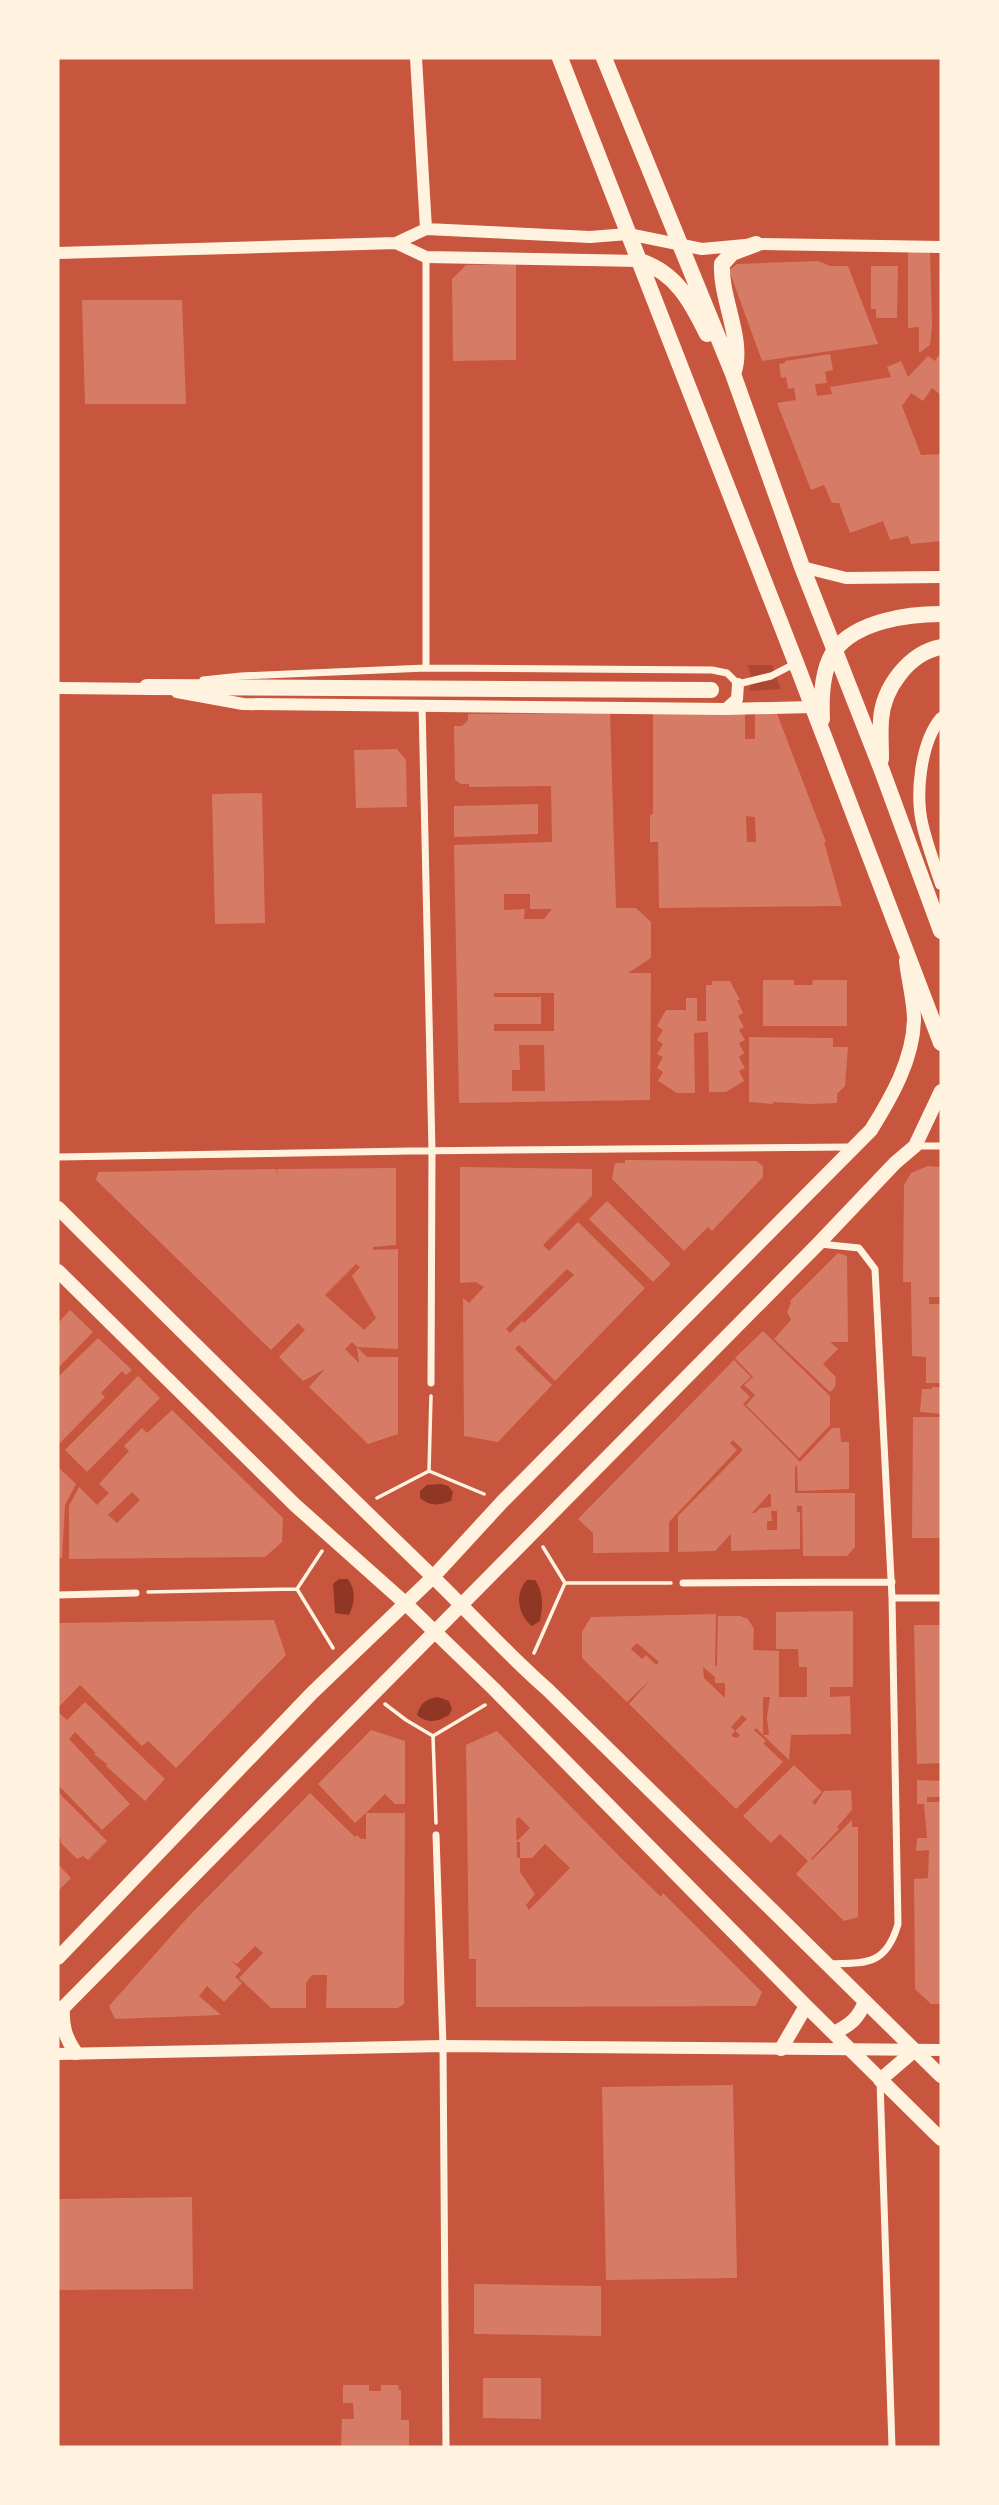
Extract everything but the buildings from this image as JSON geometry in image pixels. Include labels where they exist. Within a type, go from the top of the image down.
[{"type":"main road","points":[[560,58],[941,1043]]},
{"type":"main road","points":[[604,58],[733,374],[802,567],[941,931]]},
{"type":"main road","points":[[733,374],[736,354],[723,290],[722,264],[732,253],[756,244]]},
{"type":"main road","points":[[640,261],[657,266],[686,294],[711,343],[733,374]]},
{"type":"main road","points":[[823,735],[821,698],[827,669],[835,650],[855,634],[891,619],[915,614],[941,614]]},
{"type":"main road","points":[[881,768],[881,717],[892,684],[912,660],[941,647]]},
{"type":"main road","points":[[147,687],[711,690]]},
{"type":"main road","points":[[58,1958],[342,1663],[433,1577],[502,1502],[871,1130],[894,1093],[914,1021],[904,949]]},
{"type":"main road","points":[[76,2053],[66,2039],[61,2010],[819,1244],[895,1163],[915,1146],[941,1091]]},
{"type":"main road","points":[[58,1208],[359,1507],[941,2076]]},
{"type":"main road","points":[[58,1271],[295,1505],[435,1631],[941,2139]]},
{"type":"main road","points":[[834,2033],[854,2022],[865,2001]]},
{"type":"main road","points":[[782,2049],[806,2006]]},
{"type":"main road","points":[[880,2080],[915,2050]]},
{"type":"street","points":[[416,58],[426,229]]},
{"type":"street","points":[[58,253],[396,243],[426,229],[590,237],[628,234],[702,249],[756,244],[941,247]]},
{"type":"street","points":[[396,243],[426,257],[640,261]]},
{"type":"street","points":[[426,257],[426,668]]},
{"type":"street","points":[[802,567],[846,578],[941,577]]},
{"type":"street","points":[[738,684],[771,676],[796,663]]},
{"type":"street","points":[[58,688],[147,687],[241,676],[426,668],[712,670],[727,673],[738,684],[737,699],[726,709]]},
{"type":"street","points":[[147,687],[243,704],[726,709],[812,707]]},
{"type":"street","points":[[422,705],[432,1151],[432,1383]]},
{"type":"street","points":[[941,718],[925,748],[920,784],[922,825],[941,884]]},
{"type":"street","points":[[915,1146],[941,1146]]},
{"type":"street","points":[[58,1157],[855,1147]]},
{"type":"street","points":[[819,1244],[859,1248],[876,1269],[892,1582],[898,1924],[893,1943],[885,1954],[858,1963],[827,1964]]},
{"type":"street","points":[[683,1583],[892,1582]]},
{"type":"street","points":[[58,1595],[136,1593]]},
{"type":"street","points":[[892,1598],[941,1598]]},
{"type":"street","points":[[436,1835],[443,2046],[446,2447]]},
{"type":"street","points":[[58,2054],[443,2046],[941,2050]]},
{"type":"street","points":[[880,2080],[892,2447]]},
{"type":"path","points":[[429,1471],[432,1383]]},
{"type":"path","points":[[429,1471],[502,1502]]},
{"type":"path","points":[[359,1507],[429,1471]]},
{"type":"path","points":[[533,1532],[565,1583]]},
{"type":"path","points":[[297,1589],[331,1537]]},
{"type":"path","points":[[565,1583],[683,1583]]},
{"type":"path","points":[[526,1671],[565,1583]]},
{"type":"path","points":[[136,1593],[297,1589]]},
{"type":"path","points":[[297,1589],[342,1663]]},
{"type":"path","points":[[373,1693],[406,1720],[433,1736]]},
{"type":"path","points":[[433,1736],[500,1695]]},
{"type":"path","points":[[433,1736],[436,1835]]},
{"type":"shaded area","points":[[747,665],[772,665],[781,689],[749,691],[751,677]]},
{"type":"shaded area","points":[[427,1485],[448,1486],[453,1492],[451,1501],[435,1504],[420,1498],[420,1491]]},
{"type":"shaded area","points":[[339,1579],[348,1579],[352,1588],[353,1601],[349,1615],[335,1613],[333,1584]]},
{"type":"shaded area","points":[[527,1580],[535,1580],[542,1600],[540,1621],[532,1626],[523,1616],[519,1604],[520,1592]]},
{"type":"shaded area","points":[[438,1697],[449,1701],[452,1709],[449,1715],[433,1721],[417,1715],[424,1702]]}]
